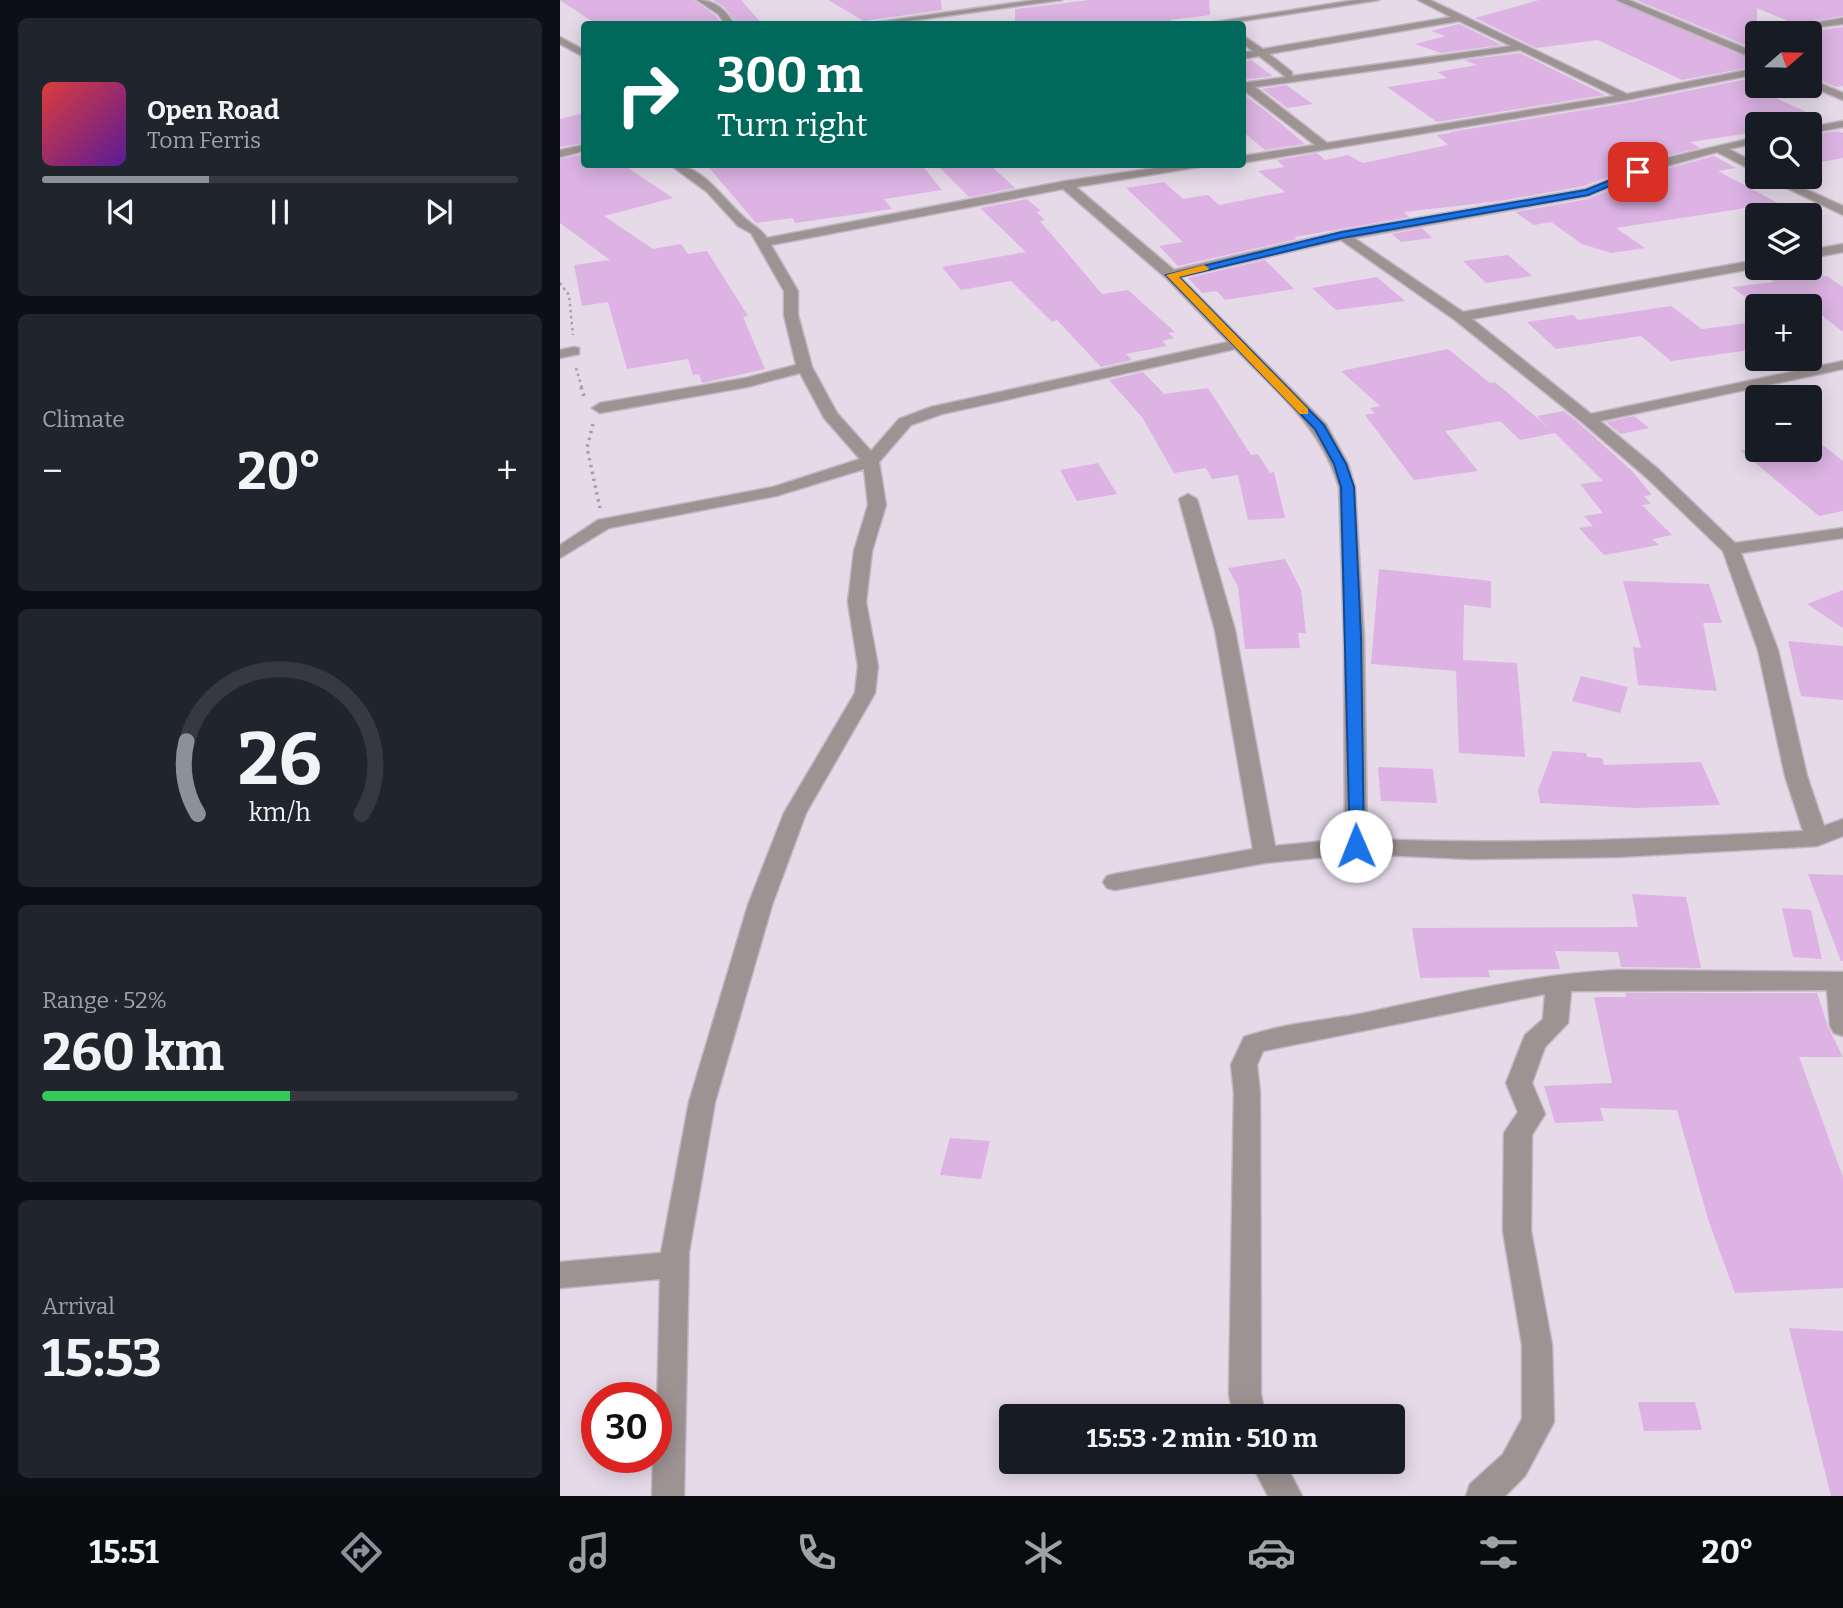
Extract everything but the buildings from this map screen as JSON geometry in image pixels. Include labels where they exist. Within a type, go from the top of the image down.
[{"type":"street","points":[[892,21],[1056,0]]},
{"type":"street","points":[[1269,0],[1283,15]]},
{"type":"street","points":[[1233,21],[1374,0]]},
{"type":"street","points":[[1423,0],[1626,97]]},
{"type":"street","points":[[1622,0],[1745,52]]},
{"type":"street","points":[[707,2],[724,2]]},
{"type":"street","points":[[707,2],[726,21]]},
{"type":"street","points":[[1246,55],[1460,18]]},
{"type":"street","points":[[1822,24],[1843,21]]},
{"type":"street","points":[[1717,39],[1745,35]]},
{"type":"street","points":[[560,40],[581,51]]},
{"type":"street","points":[[1246,41],[1288,74]]},
{"type":"street","points":[[1246,86],[1523,47]]},
{"type":"street","points":[[1246,159],[1626,97],[1745,73]]},
{"type":"street","points":[[1822,87],[1843,97]]},
{"type":"street","points":[[1246,88],[1326,148]]},
{"type":"street","points":[[1822,128],[1843,124]]},
{"type":"street","points":[[1168,273],[1342,235],[1588,192],[1612,180],[1717,147],[1745,142]]},
{"type":"street","points":[[1717,147],[1745,163]]},
{"type":"street","points":[[560,154],[581,149]]},
{"type":"street","points":[[668,1496],[677,1264],[675,1252],[702,1102],[760,905],[795,813],[865,693],[868,666],[857,602],[863,551],[877,505],[871,461],[830,415],[804,367],[791,315],[791,292],[763,243],[756,231],[743,223],[724,200],[681,168]]},
{"type":"street","points":[[763,243],[1066,185],[1183,168]]},
{"type":"street","points":[[1066,185],[1168,273],[1320,427],[1340,464],[1347,487],[1354,637],[1356,846]]},
{"type":"street","points":[[1796,189],[1843,211]]},
{"type":"street","points":[[1342,235],[1460,317],[1588,419],[1652,473],[1731,549],[1768,650],[1796,776],[1818,838]]},
{"type":"street","points":[[1822,252],[1843,248]]},
{"type":"street","points":[[1460,317],[1745,266]]},
{"type":"street","points":[[560,553],[604,524],[776,491],[871,461],[905,422],[937,410],[1237,344]]},
{"type":"street","points":[[1588,419],[1843,365]]},
{"type":"street","points":[[600,408],[747,382],[804,367]]},
{"type":"street","points":[[1188,499],[1225,630],[1265,855]]},
{"type":"street","points":[[1731,549],[1843,533]]},
{"type":"street","points":[[1115,882],[1265,855],[1356,846],[1498,851],[1618,849],[1818,838],[1843,827]]},
{"type":"street","points":[[1246,1404],[1244,1394],[1247,1093],[1244,1065],[1253,1044],[1276,1035],[1358,1024],[1559,982],[1618,979],[1840,981],[1843,1026]]},
{"type":"street","points":[[1482,1496],[1514,1465],[1538,1422],[1537,1345],[1517,1231],[1518,1133],[1532,1114],[1519,1083],[1534,1042],[1555,1023],[1559,982]]},
{"type":"street","points":[[560,1275],[677,1264]]},
{"type":"street","points":[[1273,1474],[1286,1496]]},
{"type":"slow traffic","points":[[1204,268],[1171,275],[1304,411]]},
{"type":"route","points":[[1356,846],[1354,637],[1347,487],[1340,464],[1320,427],[1171,275],[1342,235],[1588,192],[1612,180],[1638,172]]}]
